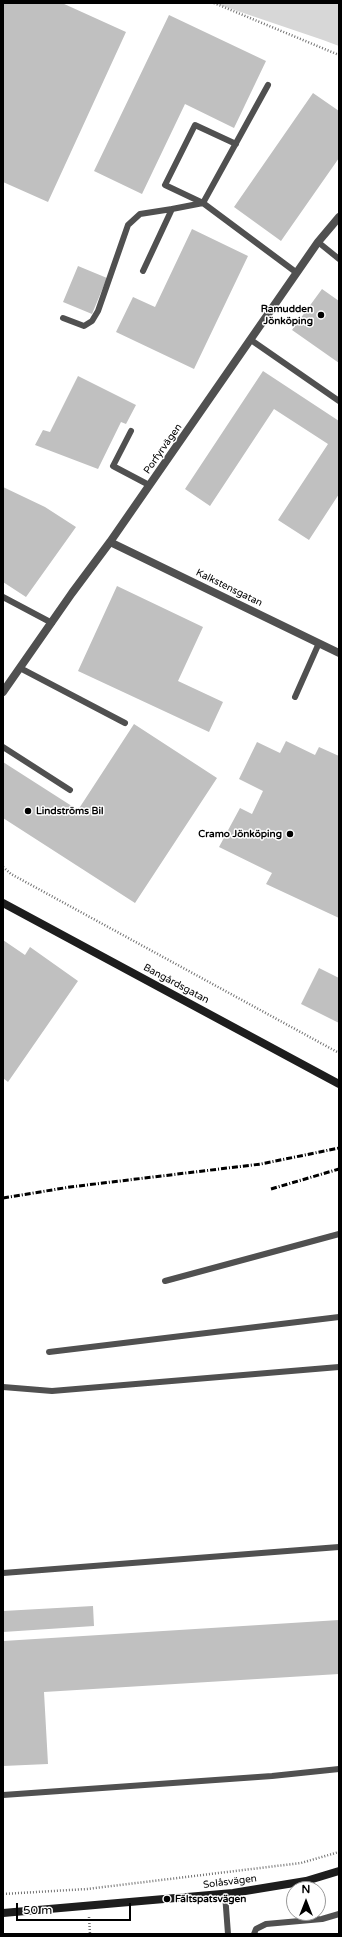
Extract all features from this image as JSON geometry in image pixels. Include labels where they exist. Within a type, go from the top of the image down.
[{"type":"main road","name":"Bangårdsgatan","points":[[3,903],[339,1084]]},
{"type":"main road","name":"Solåsvägen","points":[[3,1913],[225,1894],[306,1881],[339,1871]]},
{"type":"street","name":"Porfyrvägen","points":[[3,692],[150,485],[318,242],[339,217]]},
{"type":"street","name":"Kalkstensgatan","points":[[110,542],[339,653]]},
{"type":"lane","points":[[63,318],[84,326],[92,321],[98,312],[128,225],[140,214],[172,210],[203,203],[268,85]]},
{"type":"lane","points":[[236,144],[195,125],[164,186],[203,203],[297,273]]},
{"type":"lane","points":[[143,271],[172,210]]},
{"type":"lane","points":[[318,242],[339,259]]},
{"type":"lane","points":[[251,340],[339,401]]},
{"type":"lane","points":[[131,431],[113,466],[150,485]]},
{"type":"lane","points":[[3,597],[52,623]]},
{"type":"lane","points":[[295,697],[319,643]]},
{"type":"lane","points":[[20,668],[125,723]]},
{"type":"lane","points":[[3,747],[70,790]]},
{"type":"lane","points":[[166,1281],[339,1234]]},
{"type":"lane","points":[[49,1352],[339,1317]]},
{"type":"lane","points":[[3,1386],[52,1391],[339,1367]]},
{"type":"lane","points":[[3,1573],[339,1546]]},
{"type":"lane","points":[[3,1795],[272,1776],[339,1769]]},
{"type":"lane","points":[[225,1894],[228,1934]]},
{"type":"lane","points":[[254,1934],[256,1929],[266,1924],[322,1919],[339,1914]]},
{"type":"path","points":[[214,3],[339,55]]},
{"type":"path","points":[[3,867],[11,874],[339,1053]]},
{"type":"path","points":[[3,1894],[86,1888],[301,1864],[339,1852]]},
{"type":"shaded area","points":[[214,3],[339,3],[339,46],[323,40]]},
{"type":"building","points":[[3,3],[62,3],[126,32],[48,202],[3,182]]},
{"type":"building","points":[[169,15],[266,61],[234,128],[185,104],[142,194],[94,171]]},
{"type":"building","points":[[313,93],[339,111],[339,158],[281,241],[234,207]]},
{"type":"building","points":[[192,229],[248,256],[194,369],[116,332],[133,297],[155,307]]},
{"type":"building","points":[[78,266],[107,278],[92,314],[63,302]]},
{"type":"building","name":"Ramudden Jönköping","points":[[322,289],[339,301],[339,363],[292,330]]},
{"type":"building","points":[[263,371],[339,421],[339,494],[309,540],[278,520],[328,444],[274,409],[210,506],[185,489]]},
{"type":"building","points":[[78,376],[136,405],[126,424],[121,422],[98,469],[35,445],[43,430],[50,432]]},
{"type":"building","points":[[3,487],[45,507],[76,527],[26,597],[3,582]]},
{"type":"building","points":[[117,586],[203,627],[178,681],[223,702],[209,732],[78,671]]},
{"type":"building","points":[[134,724],[217,778],[135,903],[3,818],[3,762],[78,810]]},
{"type":"building","name":"Cramo Jönköping","points":[[286,741],[315,755],[319,747],[339,756],[339,918],[266,884],[272,873],[219,847],[240,808],[252,814],[263,791],[239,779],[257,742],[280,753]]},
{"type":"building","points":[[3,940],[25,955],[30,947],[78,981],[8,1082],[3,1078]]},
{"type":"building","points":[[319,968],[339,978],[339,1023],[301,1004]]},
{"type":"building","points":[[93,1606],[94,1626],[3,1632],[3,1611]]},
{"type":"building","points":[[339,1620],[339,1674],[44,1692],[48,1764],[3,1766],[3,1641]]},
{"type":"railway","points":[[3,1198],[70,1187],[261,1164],[339,1148]]},
{"type":"railway","points":[[271,1189],[339,1169]]},
{"type":"place","name":"Ramudden Jönköping","points":[[321,315]]},
{"type":"place","name":"Lindströms Bil","points":[[28,811]]},
{"type":"place","name":"Cramo Jönköping","points":[[290,834]]},
{"type":"place","name":"Fältspatsvägen","points":[[167,1899]]}]
